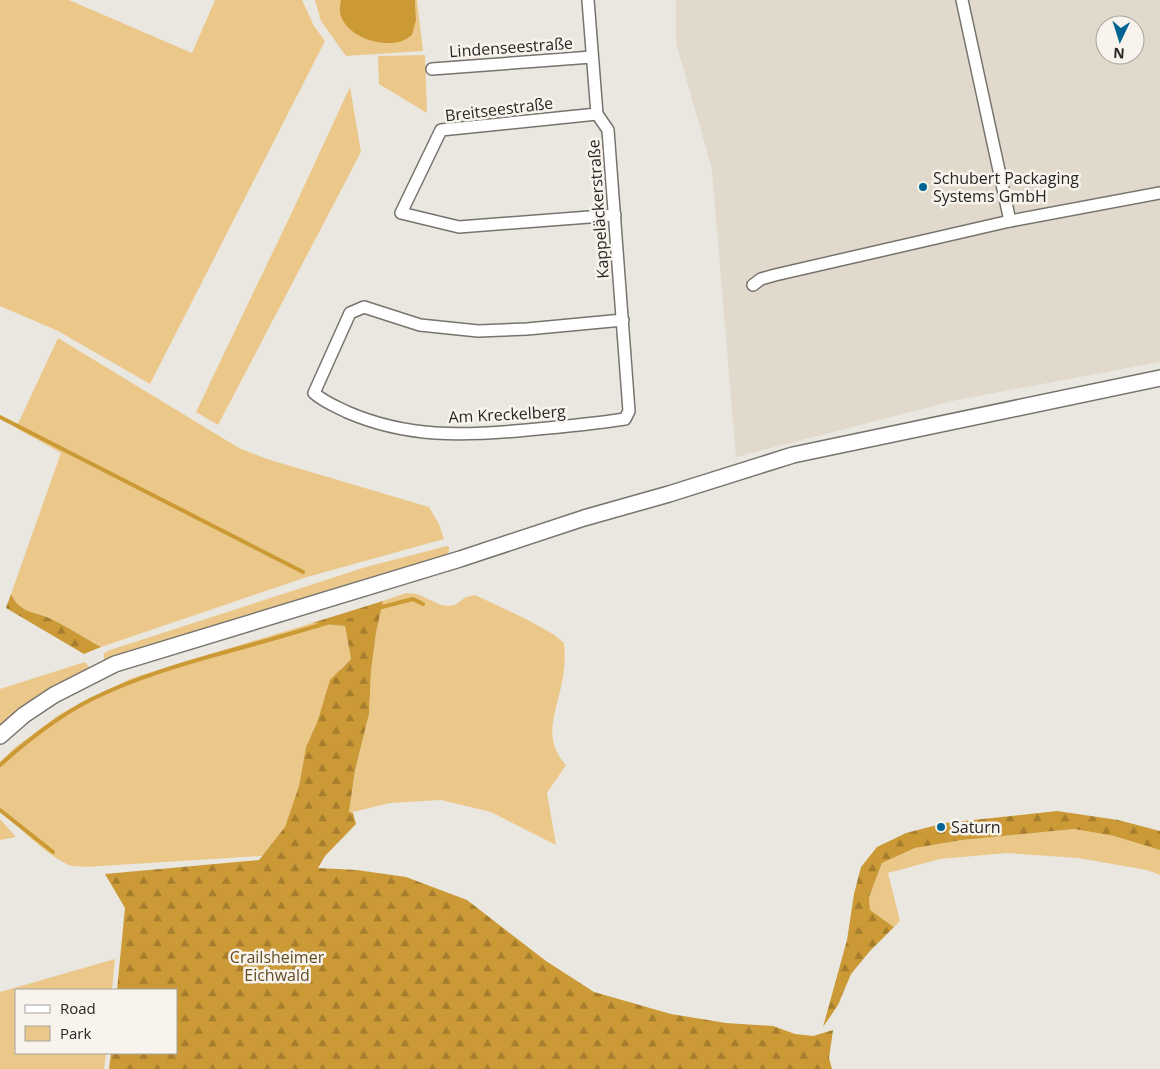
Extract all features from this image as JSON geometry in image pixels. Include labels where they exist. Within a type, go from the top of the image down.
[{"type":"main road","points":[[0,736],[24,715],[54,695],[116,664],[460,559],[584,518],[669,494],[793,454],[1160,378]]},
{"type":"street","name":"Kappeläckerstraße","points":[[588,0],[597,114],[608,130],[629,411],[625,419]]},
{"type":"street","points":[[962,0],[1010,221]]},
{"type":"street","name":"Lindenseestraße","points":[[432,69],[592,57]]},
{"type":"street","name":"Breitseestraße","points":[[597,114],[441,130],[401,213],[459,227],[615,215]]},
{"type":"street","points":[[753,285],[761,279],[1010,221],[1160,193]]},
{"type":"street","name":"Am Kreckelberg","points":[[622,320],[478,332],[420,326],[364,307],[350,313],[314,393],[322,400],[368,421],[430,434],[478,434],[583,425],[625,419]]},
{"type":"shaded area","points":[[341,0],[415,0],[416,20],[412,35],[402,41],[385,43],[376,42],[358,35],[351,30],[341,16]]},
{"type":"shaded area","points":[[676,0],[1160,0],[1160,362],[957,400],[736,457],[712,169],[676,43]]},
{"type":"green space","points":[[0,0],[69,0],[192,53],[215,0],[302,0],[314,26],[325,41],[150,384],[58,331],[0,306]]},
{"type":"green space","points":[[315,0],[341,0],[416,20],[415,0],[417,0],[423,51],[346,56],[321,21]]},
{"type":"green space","points":[[425,55],[427,113],[379,84],[378,56]]},
{"type":"green space","points":[[350,87],[361,152],[218,425],[196,412]]},
{"type":"green space","points":[[58,338],[239,448],[267,459],[429,507],[439,524],[444,539],[307,577],[101,647],[56,621],[23,608],[18,605],[11,594],[61,453],[16,428]]},
{"type":"green space","points":[[447,546],[449,551],[447,554],[230,620],[108,661],[104,660],[104,653],[110,650],[366,567]]},
{"type":"green space","points":[[406,593],[417,594],[441,605],[448,606],[455,605],[466,597],[475,595],[526,619],[553,634],[564,643],[564,673],[552,733],[558,754],[566,765],[547,793],[556,845],[491,812],[441,800],[390,803],[349,813],[355,772],[369,714],[371,671],[383,601]]},
{"type":"green space","points":[[11,594],[18,605],[23,608],[56,621],[101,647],[84,654],[6,608]]},
{"type":"green space","name":"Crailsheimer Eichwald","points":[[383,601],[371,671],[369,714],[355,771],[349,812],[353,813],[356,824],[325,856],[318,868],[357,870],[406,877],[467,900],[546,961],[594,992],[671,1014],[726,1023],[773,1026],[795,1034],[813,1036],[833,1030],[829,1058],[832,1069],[109,1069],[111,1054],[178,1054],[178,989],[117,989],[125,908],[105,874],[259,860],[285,827],[299,786],[306,747],[318,720],[330,680],[351,659],[345,626],[312,623]]},
{"type":"green space","points":[[312,623],[345,626],[351,659],[341,668],[306,747],[299,786],[285,828],[262,856],[85,867],[72,866],[42,848],[0,810],[0,762],[13,749],[60,714],[132,678]]},
{"type":"green space","points":[[85,662],[90,668],[59,683],[0,725],[0,689]]},
{"type":"green space","points":[[1057,811],[1118,820],[1160,831],[1160,850],[1114,836],[1074,829],[962,840],[915,848],[882,863],[869,897],[870,910],[894,927],[870,951],[851,974],[838,1005],[823,1027],[847,940],[854,894],[861,867],[877,847],[906,833],[945,823]]},
{"type":"green space","points":[[0,819],[16,837],[0,840]]},
{"type":"green space","points":[[1074,829],[1114,836],[1160,850],[1160,875],[1147,870],[1078,858],[1007,853],[940,859],[888,873],[900,921],[894,927],[870,910],[869,897],[882,863],[915,848],[962,840]]},
{"type":"green space","points":[[115,959],[112,989],[15,989],[15,1054],[106,1054],[104,1069],[0,1069],[0,992]]},
{"type":"waterway","points":[[0,417],[303,572]]},
{"type":"waterway","points":[[378,608],[413,599],[423,604]]},
{"type":"waterway","points":[[0,765],[55,721],[109,691],[179,665],[364,612]]},
{"type":"waterway","points":[[0,810],[53,852]]},
{"type":"place","name":"Schubert Packaging Systems GmbH","points":[[923,187]]},
{"type":"place","name":"Saturn","points":[[941,827]]}]
